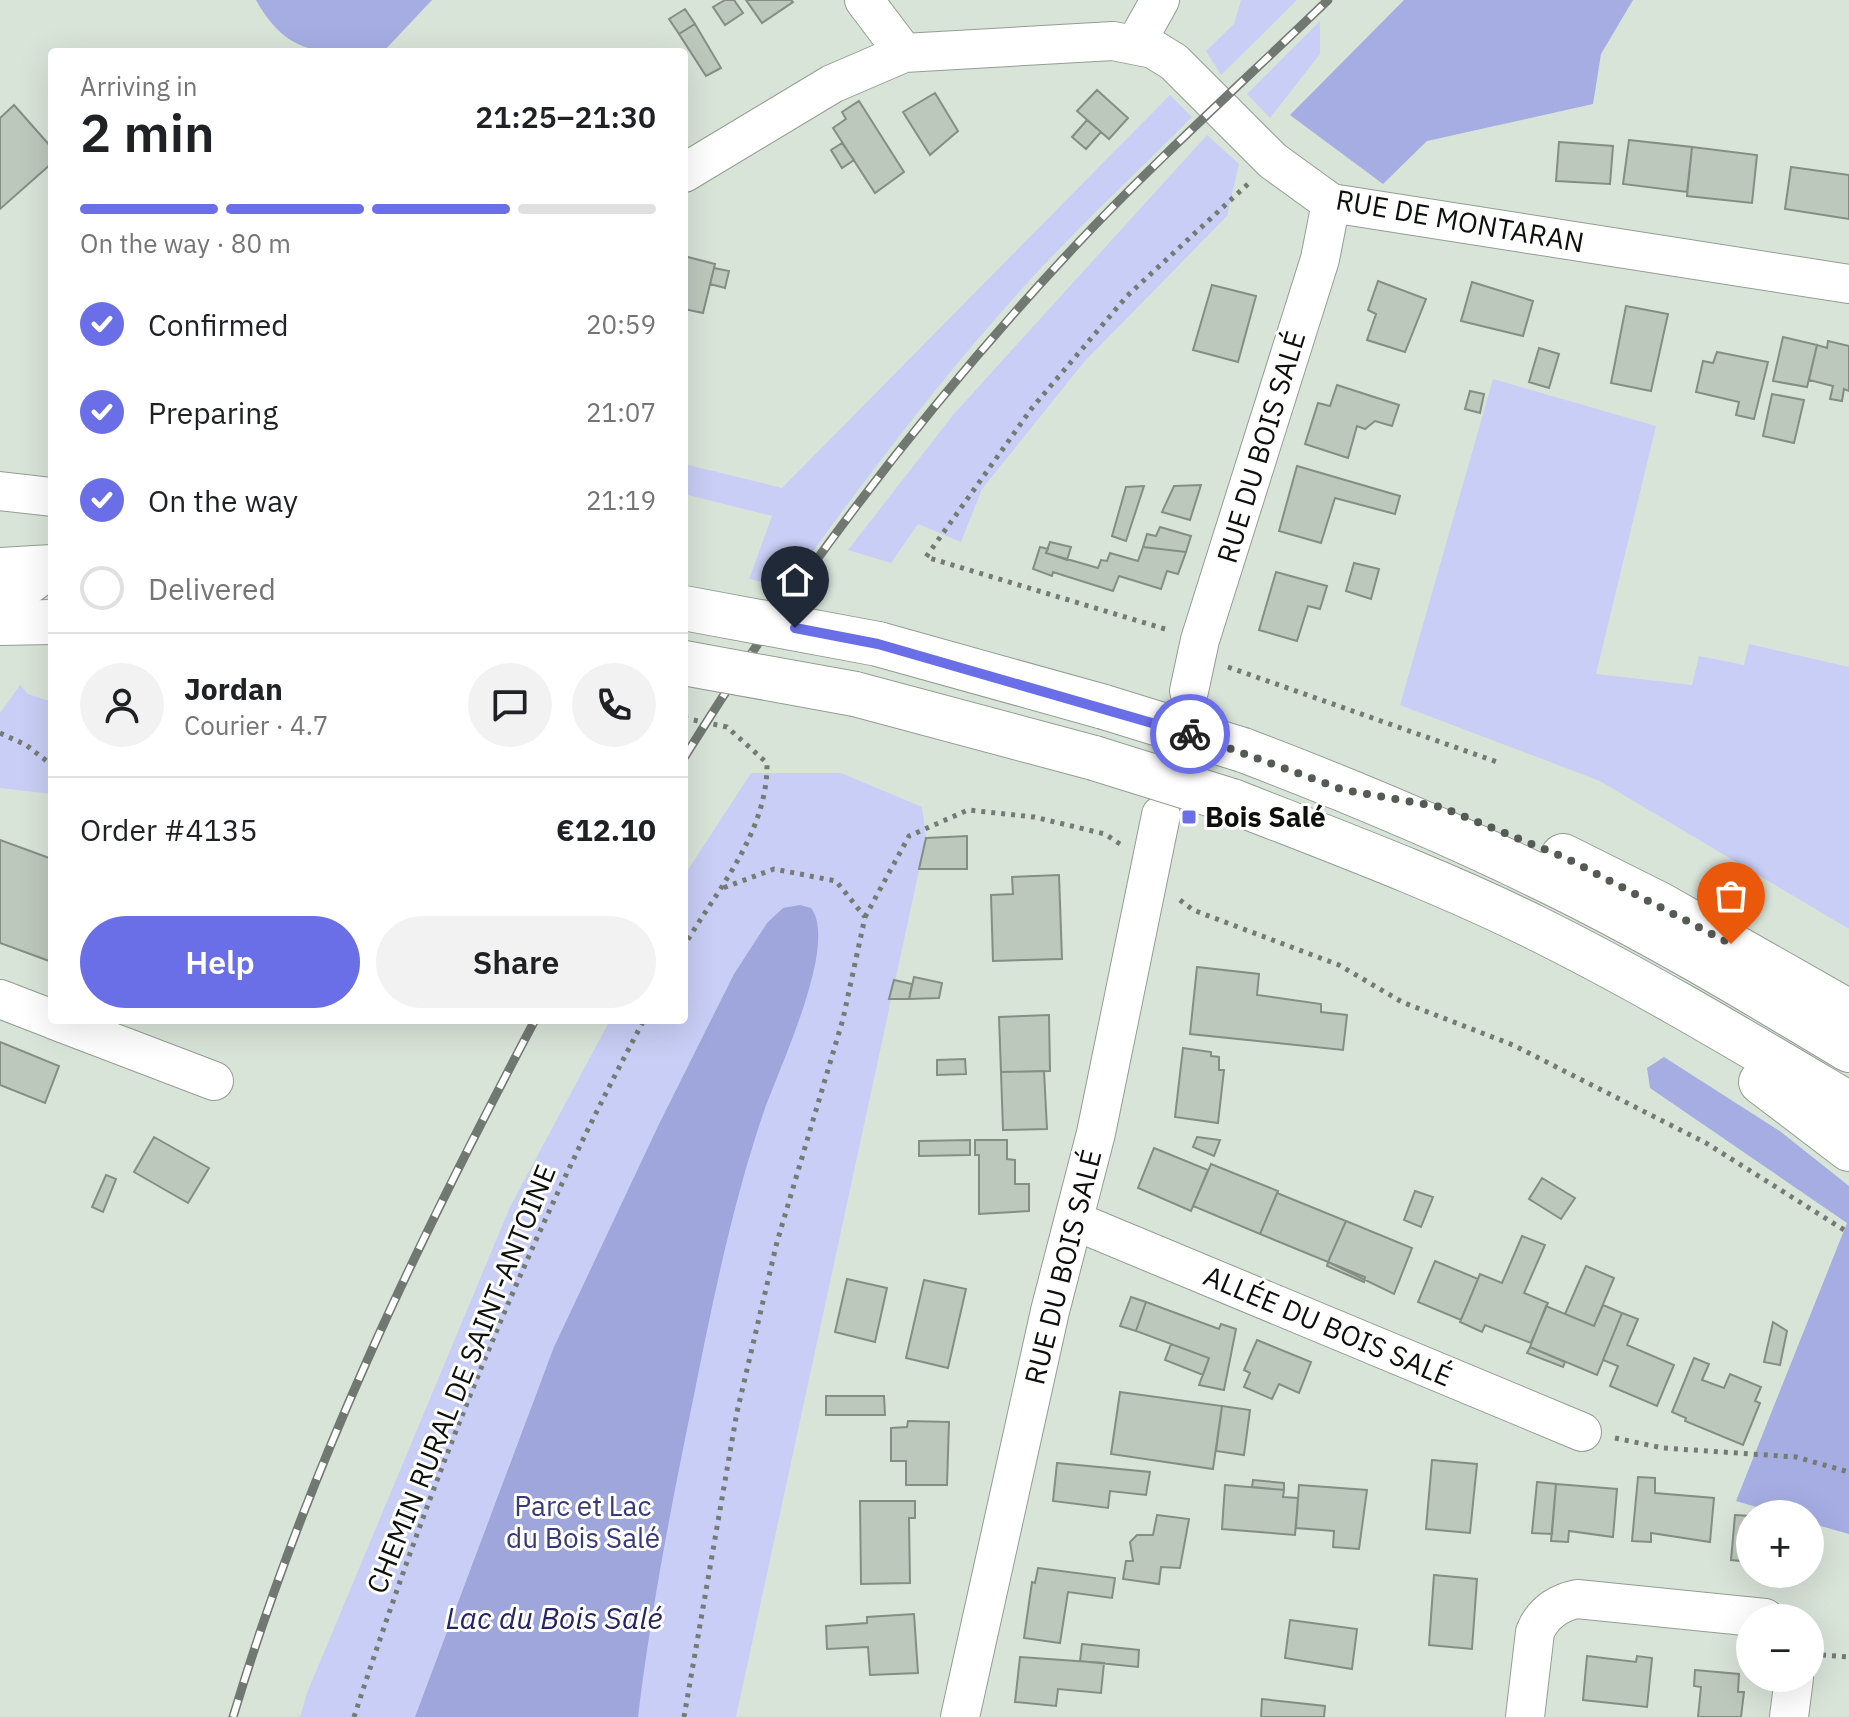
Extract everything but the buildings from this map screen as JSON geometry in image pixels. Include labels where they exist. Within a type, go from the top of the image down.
[{"type":"main road","points":[[0,570],[48,568]]},
{"type":"main road","points":[[688,609],[878,644],[1104,707],[1243,750],[1344,790],[1541,877],[1745,987],[1849,1050]]},
{"type":"main road","points":[[0,623],[48,622]]},
{"type":"main road","points":[[688,664],[855,694],[1094,758],[1232,801],[1451,889],[1589,955],[1849,1104]]},
{"type":"main road","points":[[1344,790],[1441,807],[1566,858],[1659,904],[1849,1012]]},
{"type":"main road","points":[[1589,955],[1639,1002],[1793,1103],[1849,1149]]},
{"type":"street","points":[[864,0],[904,53]]},
{"type":"street","points":[[1136,43],[1160,0]]},
{"type":"street","name":"RUE DE MONTARAN","points":[[688,171],[832,84],[904,53],[1079,42],[1136,43],[1174,62],[1273,161],[1331,203],[1849,284]]},
{"type":"street","name":"RUE DU BOIS SALÉ","points":[[1195,663],[1320,259],[1331,203]]},
{"type":"street","points":[[0,491],[48,497]]},
{"type":"street","points":[[0,606],[48,571]]},
{"type":"street","name":"RUE DU BOIS SALÉ","points":[[960,1717],[992,1562],[1096,1133],[1161,815]]},
{"type":"street","points":[[0,999],[48,1018]]},
{"type":"street","points":[[64,1024],[214,1081]]},
{"type":"street","name":"ALLÉE DU BOIS SALÉ","points":[[1075,1221],[1582,1432]]},
{"type":"street","points":[[1525,1717],[1535,1632],[1540,1619],[1564,1602],[1577,1599],[1736,1615]]},
{"type":"street","points":[[1789,1717],[1792,1692]]},
{"type":"path","points":[[1273,161],[1127,296],[1032,408],[926,557],[1195,663],[1242,671],[1500,763]]},
{"type":"path","points":[[688,719],[727,727],[767,763],[767,783],[753,826],[723,888],[709,904],[688,939]]},
{"type":"path","points":[[0,733],[26,745],[48,762]]},
{"type":"path","points":[[684,1717],[737,1412],[777,1242],[843,1019],[865,917],[909,836],[968,810],[1034,817],[1105,834],[1149,864],[1171,892],[1193,910],[1339,965],[1402,1002],[1513,1045],[1706,1143],[1849,1233]]},
{"type":"path","points":[[723,888],[774,869],[836,881],[865,917]]},
{"type":"path","name":"CHEMIN RURAL DE SAINT-ANTOINE","points":[[354,1717],[424,1516],[525,1262],[570,1160],[642,1024]]},
{"type":"path","points":[[1582,1432],[1663,1448],[1796,1457],[1849,1472]]},
{"type":"path","points":[[1824,1656],[1849,1657]]},
{"type":"green space","points":[[1241,0],[1297,0],[1221,75],[1206,51],[1234,24]]},
{"type":"green space","points":[[1320,21],[1320,54],[1270,118],[1247,94]]},
{"type":"green space","points":[[1170,95],[1192,117],[1060,249],[973,344],[878,464],[787,587],[749,579],[772,516],[688,495],[688,465],[782,488]]},
{"type":"green space","points":[[1207,135],[1239,164],[1227,216],[1084,362],[982,489],[961,542],[918,524],[891,563],[848,550],[953,415]]},
{"type":"green space","points":[[1493,379],[1656,426],[1596,674],[1692,685],[1699,656],[1744,665],[1749,644],[1849,667],[1849,929],[1600,781],[1400,705]]},
{"type":"green space","points":[[20,685],[28,694],[48,701],[48,794],[0,788],[0,713]]},
{"type":"green space","name":"Parc et Lac du Bois Salé","points":[[751,773],[841,773],[922,807],[926,838],[736,1717],[300,1717],[307,1693],[510,1207],[608,1024],[688,1024],[688,870]]},
{"type":"shaded area","points":[[256,0],[432,0],[387,48],[309,48],[281,33]]},
{"type":"shaded area","points":[[1404,0],[1633,0],[1601,54],[1593,104],[1427,141],[1383,184],[1290,115]]},
{"type":"shaded area","points":[[1664,1057],[1781,1132],[1849,1186],[1849,1534],[1824,1527],[1824,1500],[1736,1500],[1847,1223],[1650,1088],[1647,1068]]},
{"type":"water","name":"Lac du Bois Salé","points":[[800,905],[811,908],[818,925],[812,977],[763,1114],[724,1253],[670,1515],[638,1717],[415,1717],[554,1347],[660,1122],[734,974],[767,923],[783,908]]},
{"type":"railway","points":[[688,752],[819,556],[969,365],[1107,212],[1328,0]]},
{"type":"railway","points":[[233,1717],[294,1537],[367,1361],[406,1275],[533,1024]]},
{"type":"way so far","points":[[1190,734],[1243,750],[1344,790],[1441,807],[1566,858],[1731,944]]},
{"type":"place","name":"Bois Salé","points":[[1189,817]]},
{"type":"route","points":[[795,628],[878,644],[1190,734]]}]
